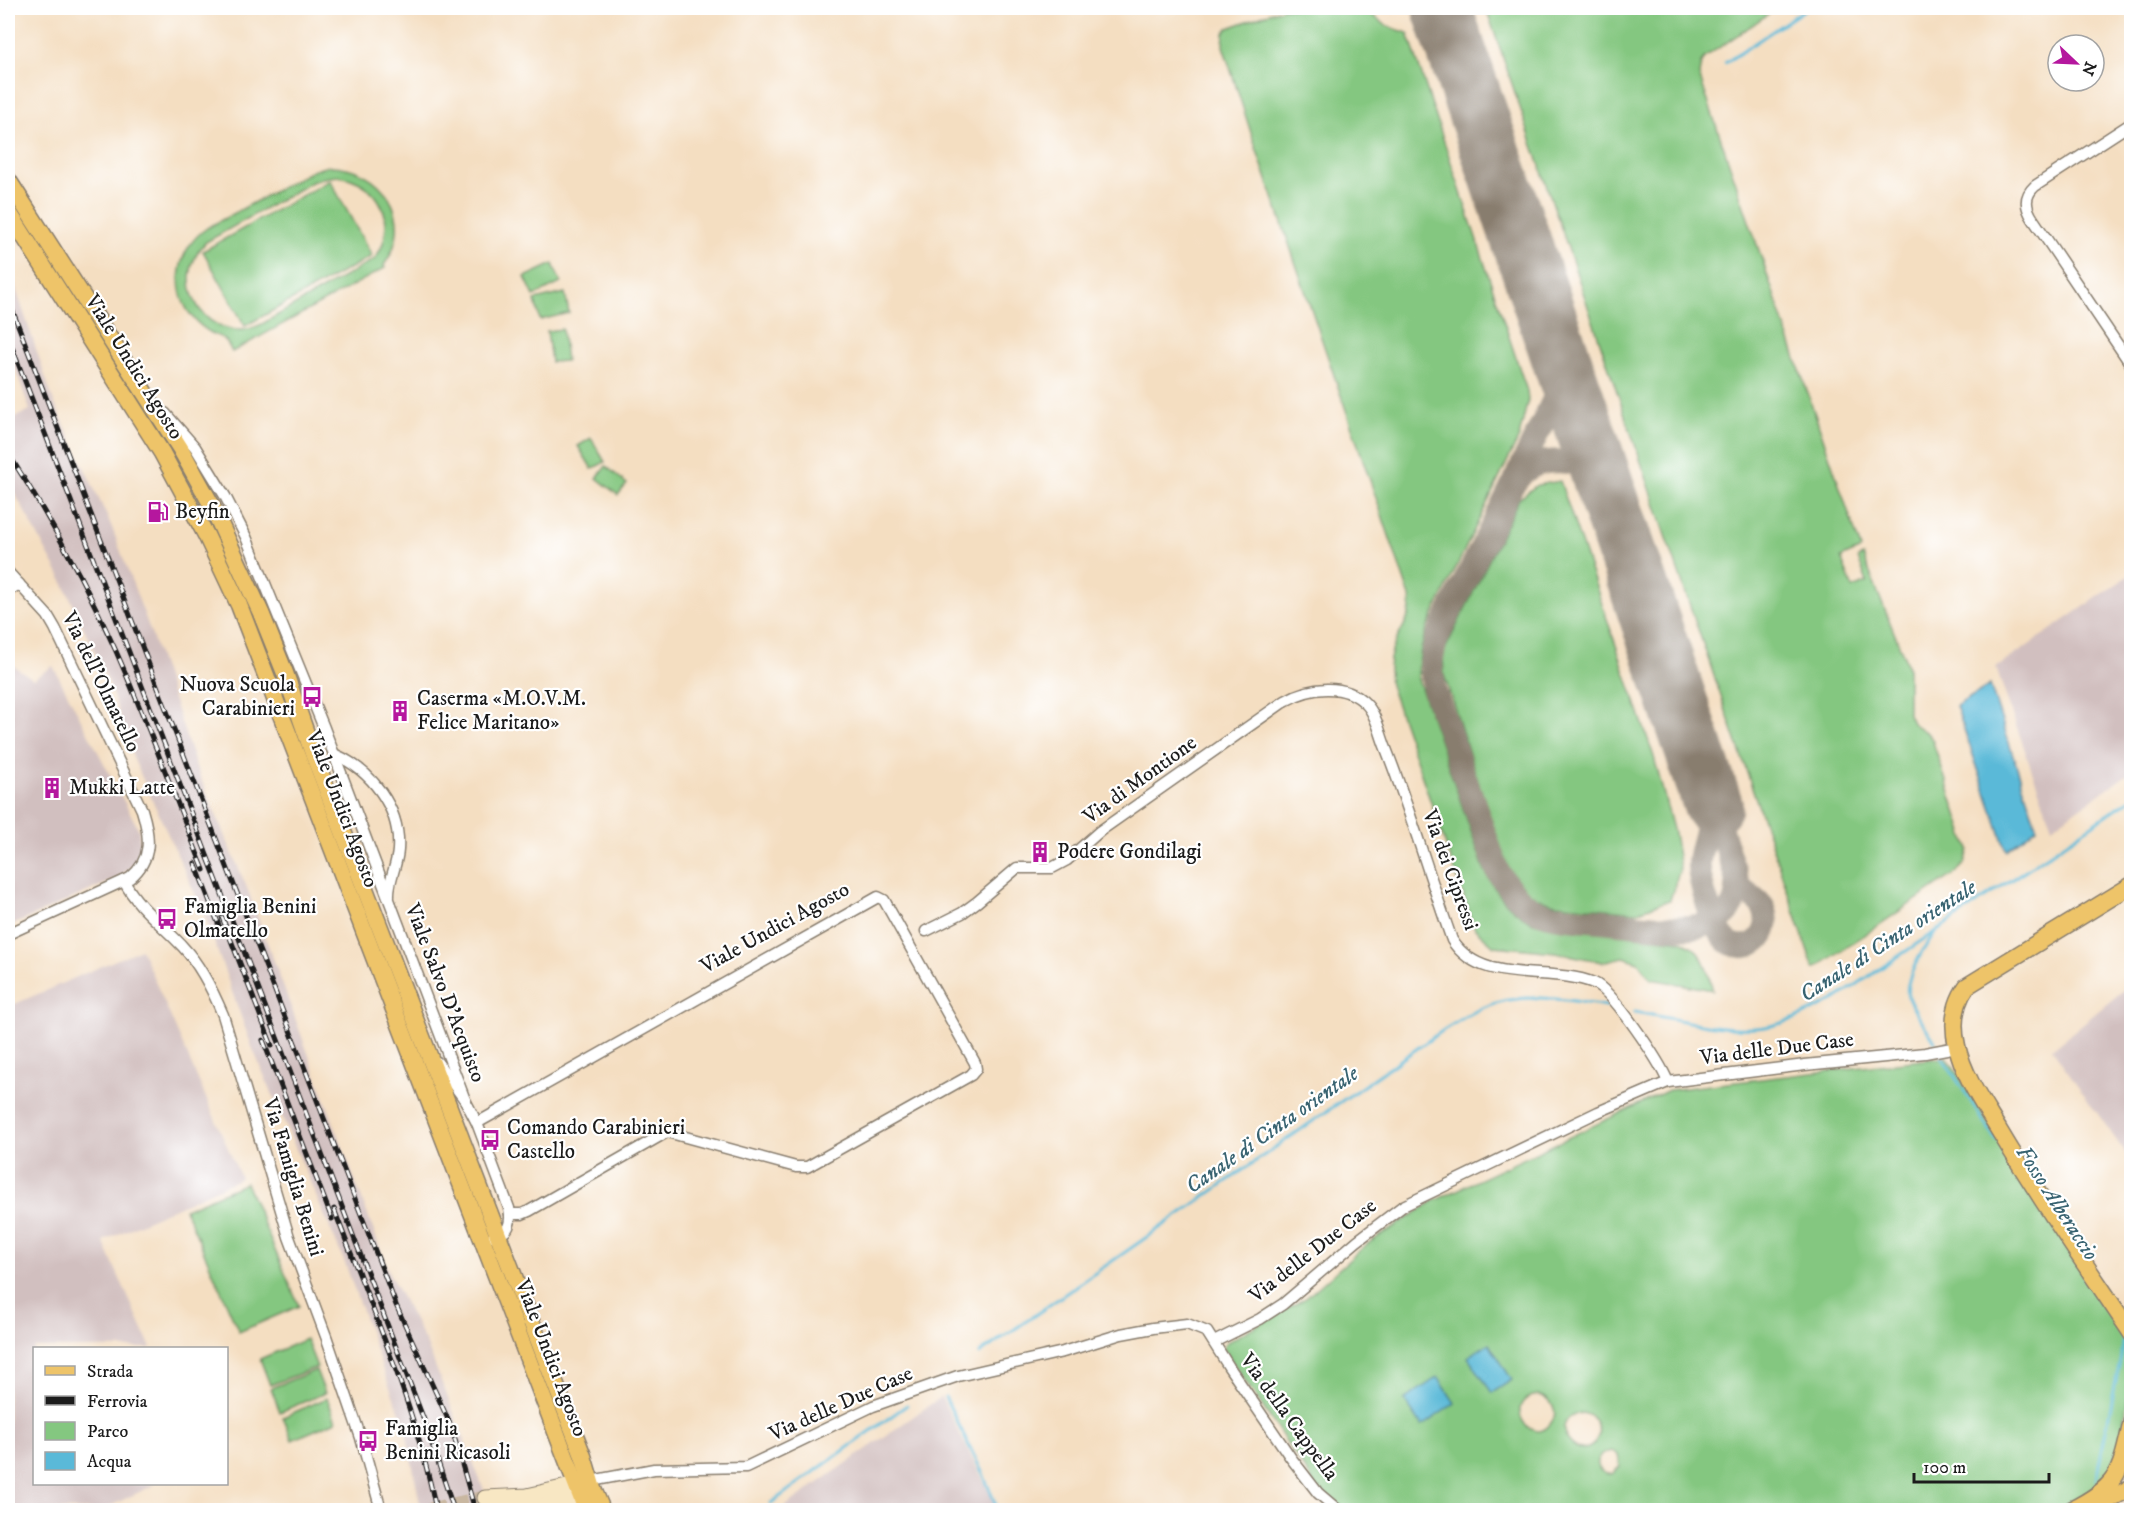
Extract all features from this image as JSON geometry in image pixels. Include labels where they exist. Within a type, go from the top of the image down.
[{"type":"main road","name":"Viale Undici Agosto","points":[[8,180],[180,448],[233,548],[285,674],[304,750],[474,1222],[578,1497],[602,1510]]},
{"type":"main road","name":"Viale Undici Agosto","points":[[8,211],[160,450],[202,528],[239,605],[304,750],[424,1039],[499,1236],[578,1497]]},
{"type":"main road","points":[[2132,875],[1964,978],[1955,987],[1947,1005],[1946,1018],[1948,1032],[1957,1047],[1971,1083],[2036,1192],[2132,1334]]},
{"type":"main road","points":[[1957,1047],[1955,1028],[1957,1004],[1967,986],[2132,885]]},
{"type":"main road","points":[[2071,1510],[2100,1495],[2115,1477],[2123,1461],[2132,1421]]},
{"type":"main road","points":[[2089,1510],[2130,1488]]},
{"type":"main road","points":[[486,1498],[525,1509],[578,1497]]},
{"type":"street","points":[[2132,123],[2031,189],[2026,204],[2029,213],[2132,366]]},
{"type":"street","name":"Viale Salvo D'Acquisto","points":[[140,386],[148,390],[195,447],[225,496],[246,537],[334,753],[465,1100]]},
{"type":"street","name":"Via dell'Olmatello","points":[[8,572],[48,616],[55,628],[142,810],[148,832],[148,850],[142,866],[124,881]]},
{"type":"street","points":[[8,591],[19,584]]},
{"type":"street","name":"Via dei Cipressi","points":[[1317,690],[1330,689],[1343,692],[1362,701],[1370,709],[1392,763],[1452,940],[1460,951],[1486,968],[1570,977],[1600,986],[1617,1003],[1661,1068],[1668,1083]]},
{"type":"street","name":"Via di Montione","points":[[926,931],[962,913],[1017,868],[1046,868],[1060,864],[1100,831],[1285,701],[1302,693],[1317,690]]},
{"type":"street","points":[[304,750],[329,741]]},
{"type":"street","name":"Viale Salvo D'Acquisto","points":[[334,753],[370,777],[392,813],[398,848],[389,884],[389,899]]},
{"type":"street","points":[[8,934],[124,881]]},
{"type":"street","name":"Via Famiglia Benini","points":[[124,881],[138,902],[191,957],[212,991],[223,1015],[289,1237],[350,1405],[381,1510]]},
{"type":"street","name":"Viale Undici Agosto","points":[[424,1039],[436,1061],[465,1100],[477,1123],[510,1214],[522,1214],[529,1211],[667,1132],[796,1167],[807,1167],[971,1075],[976,1069],[975,1063],[884,900],[876,897],[477,1123]]},
{"type":"street","name":"Via delle Due Case","points":[[578,1497],[654,1469],[746,1467],[873,1406],[931,1385],[987,1369],[1063,1352],[1121,1334],[1187,1324],[1204,1329],[1214,1342],[1283,1304],[1364,1235],[1403,1206],[1577,1122],[1668,1083],[1805,1065],[1936,1052],[1957,1047]]},
{"type":"street","points":[[474,1222],[485,1234],[499,1236],[509,1226],[510,1214]]},
{"type":"street","name":"Via della Cappella","points":[[1214,1342],[1291,1458],[1318,1492],[1338,1510]]},
{"type":"shaded area","points":[[8,265],[53,400],[111,525],[150,630],[196,767],[247,888],[390,1275],[427,1345],[484,1490],[488,1510],[421,1510],[405,1425],[345,1263],[252,1047],[203,911],[134,760],[109,683],[60,576],[8,481],[8,421],[30,410],[8,348]]},
{"type":"shaded area","points":[[2131,574],[2131,772],[2052,827],[1996,668]]},
{"type":"shaded area","points":[[8,662],[33,679],[53,666],[139,830],[140,851],[134,864],[116,879],[8,927]]},
{"type":"shaded area","points":[[141,949],[241,1178],[103,1241],[151,1347],[33,1347],[33,1485],[154,1485],[102,1510],[8,1510],[8,1007]]},
{"type":"shaded area","points":[[2131,984],[2131,1161],[2052,1049]]},
{"type":"shaded area","points":[[941,1397],[998,1510],[780,1510]]},
{"type":"green space","points":[[1283,8],[1363,8],[1387,26],[1408,33],[1527,391],[1528,400],[1519,437],[1428,626],[1419,665],[1418,679],[1484,869],[1504,900],[1516,912],[1532,922],[1681,941],[1689,945],[1700,954],[1713,990],[1651,979],[1638,962],[1624,957],[1602,962],[1555,952],[1494,946],[1475,929],[1390,685],[1391,655],[1410,611],[1410,597],[1223,46],[1224,33],[1228,28]]},
{"type":"green space","points":[[1486,8],[1777,8],[1704,58],[1699,75],[1861,549],[1841,558],[1853,588],[1867,582],[1858,558],[1863,556],[1908,667],[1908,714],[1912,723],[1932,739],[1969,850],[1965,863],[1956,873],[1814,969]]},
{"type":"green space","points":[[328,166],[347,168],[364,175],[378,185],[389,198],[395,213],[397,230],[394,247],[384,265],[385,268],[232,352],[225,340],[200,325],[186,308],[179,283],[183,258],[197,237],[207,228],[312,171]],"holes":[[[338,176],[366,187],[382,207],[386,232],[375,259],[262,324],[243,330],[226,328],[211,321],[199,308],[192,293],[190,276],[195,259],[206,242],[312,182]]]},
{"type":"green space","points":[[330,180],[372,256],[245,326],[203,251]]},
{"type":"green space","points":[[553,264],[561,283],[534,296],[525,277]]},
{"type":"green space","points":[[565,293],[569,313],[540,320],[535,300]]},
{"type":"green space","points":[[562,329],[566,361],[551,362],[547,331]]},
{"type":"green space","points":[[591,438],[605,462],[592,469],[578,446]]},
{"type":"green space","points":[[606,466],[627,484],[618,495],[597,478]]},
{"type":"green space","points":[[1560,481],[1654,757],[1674,833],[1680,869],[1670,900],[1636,912],[1556,904],[1537,898],[1509,872],[1502,857],[1444,675],[1443,654],[1519,499],[1537,485]]},
{"type":"green space","points":[[1947,1057],[2131,1345],[2132,1365],[2124,1424],[2110,1473],[2089,1495],[2055,1510],[1344,1510],[1318,1489],[1223,1348],[1225,1343],[1306,1298],[1367,1244],[1434,1201],[1669,1090]],"holes":[[[1538,1395],[1550,1402],[1555,1414],[1551,1423],[1543,1430],[1535,1431],[1528,1427],[1520,1413],[1521,1405],[1527,1399]],[[1582,1413],[1594,1420],[1599,1434],[1592,1445],[1584,1449],[1569,1442],[1565,1434],[1565,1425],[1570,1418]],[[1612,1451],[1618,1455],[1620,1466],[1612,1474],[1604,1473],[1599,1468],[1598,1461],[1601,1454]]]},
{"type":"green space","points":[[246,1183],[299,1306],[239,1332],[185,1209]]},
{"type":"green space","points":[[306,1339],[317,1367],[270,1385],[260,1359]]},
{"type":"green space","points":[[316,1370],[325,1393],[280,1412],[271,1388]]},
{"type":"green space","points":[[327,1398],[336,1421],[292,1440],[283,1417]]},
{"type":"water","points":[[1990,685],[2037,828],[2006,850],[1956,706]]},
{"type":"water","points":[[1489,1343],[1512,1380],[1492,1393],[1468,1357]]},
{"type":"water","points":[[1438,1377],[1455,1403],[1422,1426],[1404,1400]]},
{"type":"waterway","points":[[1725,63],[1807,8]]},
{"type":"waterway","name":"Canale di Cinta orientale","points":[[1635,1012],[1734,1028],[1765,1027],[1801,1016],[1834,1000],[2132,798]]},
{"type":"waterway","name":"Fosso Alberaccio","points":[[1935,932],[1916,963],[1907,990],[1913,1008],[1935,1042]]},
{"type":"waterway","name":"Canale di Cinta orientale","points":[[979,1354],[1445,1029],[1472,1013],[1497,1002],[1528,998],[1560,999],[1607,1006]]},
{"type":"waterway","name":"Fosso Alberaccio","points":[[1942,1057],[1996,1140]]},
{"type":"waterway","name":"Fosso Alberaccio","points":[[2084,1277],[2100,1301]]},
{"type":"waterway","name":"Fosso Alberaccio","points":[[2096,1480],[2123,1346],[2121,1332]]},
{"type":"waterway","points":[[945,1397],[998,1510]]},
{"type":"waterway","name":"Canale di Cinta orientale","points":[[771,1503],[907,1405]]},
{"type":"taxiway","points":[[1516,478],[1556,395],[1559,366],[1550,325]]},
{"type":"taxiway","points":[[1606,488],[1589,471],[1566,462],[1540,464],[1522,474],[1512,486],[1436,640],[1431,663],[1434,689],[1498,872],[1515,894],[1531,908],[1545,914],[1572,919],[1673,928],[1695,926],[1714,922],[1728,912],[1736,895],[1735,871]]},
{"type":"taxiway","points":[[1700,766],[1709,805],[1708,824],[1699,861],[1704,893],[1719,931],[1732,944],[1749,945],[1756,942],[1765,931],[1766,915],[1761,904],[1739,886],[1713,805]]},
{"type":"runway","points":[[1442,8],[1713,805]]},
{"type":"tunnel","points":[[430,1510],[485,1498]]},
{"type":"railway","points":[[8,299],[396,1305],[451,1426],[475,1510]]},
{"type":"railway","points":[[8,337],[424,1420],[454,1510]]},
{"type":"railway","points":[[8,453],[65,549],[115,649],[204,870]]},
{"type":"railway","points":[[195,863],[220,928]]},
{"type":"railway","points":[[222,917],[272,1046]]},
{"type":"railway","points":[[263,1040],[332,1219]]},
{"type":"railway","points":[[334,1209],[405,1395],[436,1510]]},
{"type":"place","name":"Beyfin","points":[[158,512]]},
{"type":"place","name":"Nuova Scuola Carabinieri","points":[[312,697]]},
{"type":"place","name":"Caserma «M.O.V.M. Felice Maritano»","points":[[400,711]]},
{"type":"place","name":"Mukki Latte","points":[[52,788]]},
{"type":"place","name":"Podere Gondilagi","points":[[1040,852]]},
{"type":"place","name":"Famiglia Benini Olmatello","points":[[167,919]]},
{"type":"place","name":"Comando Carabinieri Castello","points":[[490,1140]]},
{"type":"place","name":"Famiglia Benini Ricasoli","points":[[368,1441]]}]
